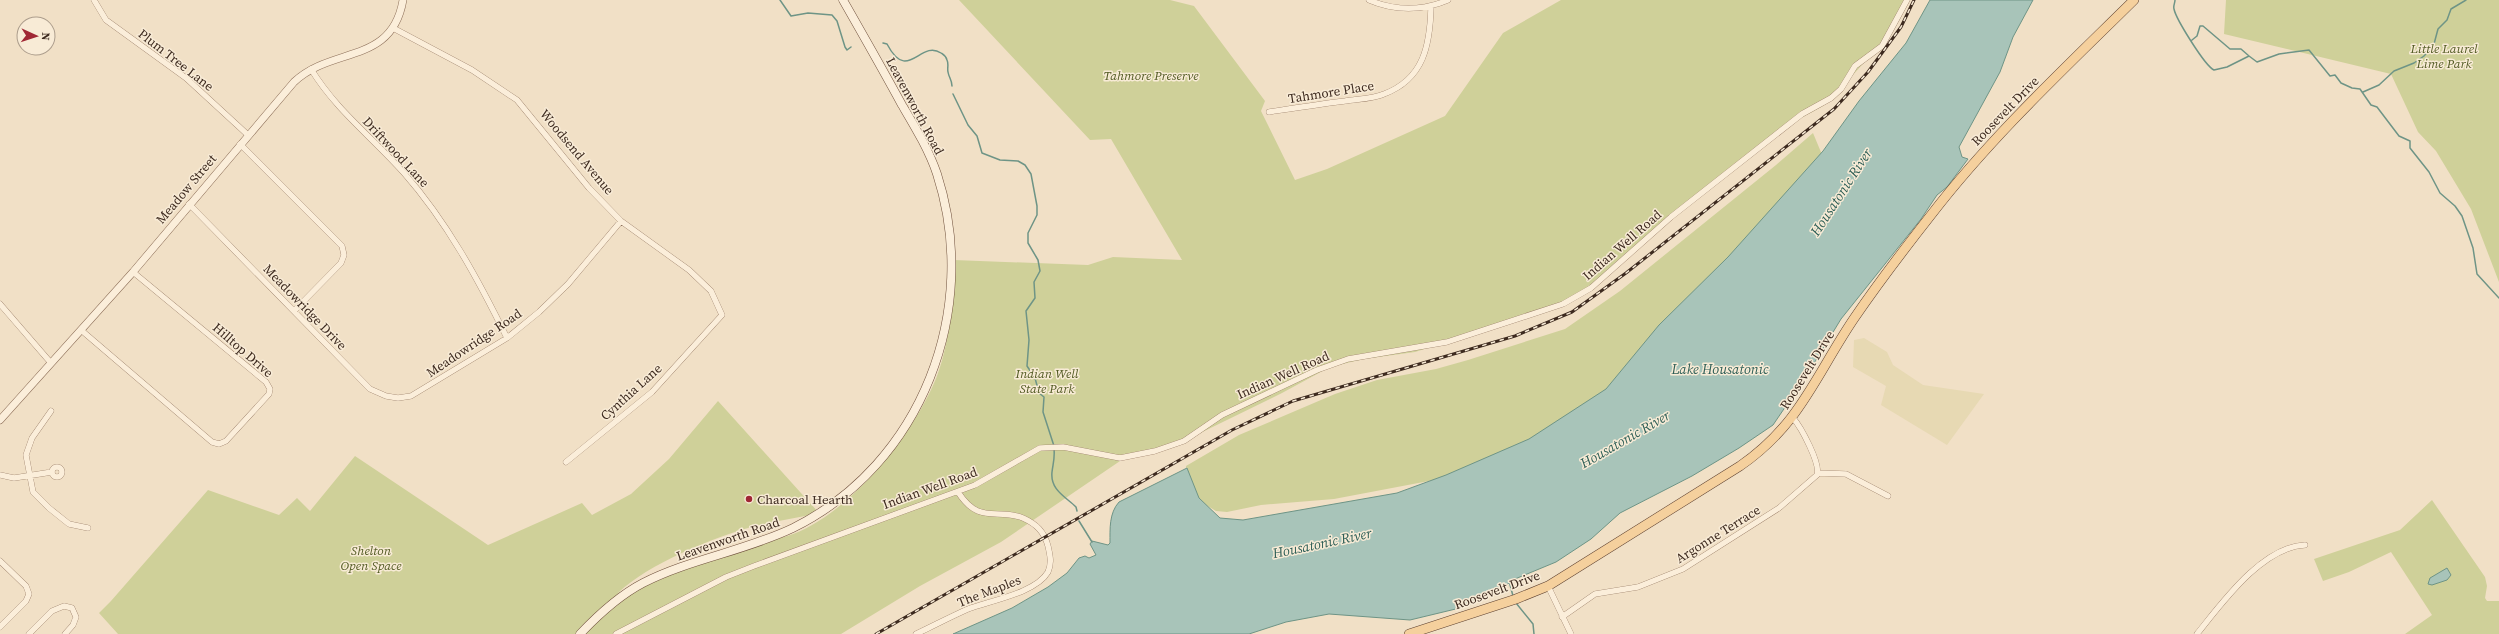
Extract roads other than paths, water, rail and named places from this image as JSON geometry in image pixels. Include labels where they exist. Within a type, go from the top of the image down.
[{"type":"main road","name":"Leavenworth Road","points":[[580,634],[614,603],[644,583],[680,568],[776,536],[829,506],[875,468],[908,422],[930,382],[945,333],[950,306],[952,272],[950,235],[945,201],[936,172],[920,137],[843,0]]},
{"type":"main road","name":"Roosevelt Drive","points":[[1409,634],[1516,599],[1548,586],[1748,460],[1773,440],[1793,418],[1856,316],[1958,182],[1999,134],[2134,0]]},
{"type":"street","name":"Plum Tree Lane","points":[[94,0],[106,20],[186,78],[248,135]]},
{"type":"street","name":"Meadow Street","points":[[0,420],[134,272],[189,204],[294,82],[311,69],[362,53],[382,40],[393,28],[403,0]]},
{"type":"street","points":[[1369,0],[1397,8],[1430,7],[1448,0]]},
{"type":"street","name":"Indian Well Road","points":[[616,634],[726,577],[958,492],[996,475],[1035,450],[1051,446],[1120,458],[1155,452],[1184,441],[1222,416],[1317,370],[1348,359],[1447,342],[1550,310],[1578,296],[1602,279],[1706,188],[1802,114],[1831,98],[1841,90],[1862,58],[1882,46],[1907,0]]},
{"type":"street","name":"Tahmore Place","points":[[1270,112],[1383,95],[1405,83],[1418,67],[1426,52],[1430,36],[1430,7]]},
{"type":"street","name":"Woodsend Avenue","points":[[393,28],[472,70],[517,100],[589,188],[622,221],[689,270],[711,291],[722,315]]},
{"type":"street","name":"Driftwood Lane","points":[[311,69],[327,94],[403,172],[439,217],[482,287],[507,338]]},
{"type":"street","points":[[240,144],[342,246],[344,255],[341,263],[294,311]]},
{"type":"street","name":"Meadowridge Drive","points":[[189,204],[370,390],[386,396],[398,398],[419,392]]},
{"type":"street","name":"Meadowridge Road","points":[[419,392],[507,338],[539,312],[568,284],[622,221]]},
{"type":"street","name":"Hilltop Drive","points":[[81,330],[212,442],[219,444],[226,441],[269,394],[270,389],[266,382],[134,272]]},
{"type":"street","points":[[0,304],[51,363]]},
{"type":"street","name":"Cynthia Lane","points":[[566,462],[652,392],[722,315]]},
{"type":"street","points":[[52,411],[32,438],[26,455],[33,492],[68,524],[88,528]]},
{"type":"street","points":[[1793,418],[1814,456],[1818,473],[1846,474],[1888,496]]},
{"type":"street","points":[[0,475],[14,478],[52,472]]},
{"type":"street","name":"Argonne Terrace","points":[[1562,617],[1595,594],[1638,587],[1683,569],[1779,508],[1818,473]]},
{"type":"street","name":"The Maples","points":[[916,634],[966,610],[1012,595],[1035,584],[1047,573],[1051,561],[1045,537],[1038,525],[1021,517],[984,514],[970,506],[958,492]]},
{"type":"street","points":[[2197,634],[2259,565],[2281,551],[2294,546],[2305,545]]},
{"type":"street","points":[[0,561],[26,586],[29,594],[26,601],[0,627]]},
{"type":"street","points":[[1548,586],[1571,634]]},
{"type":"street","points":[[29,634],[52,611],[64,606],[72,608],[76,617],[73,625],[65,634]]},
{"type":"water","name":"Lake Housatonic","points":[[1930,0],[2033,0],[2013,37],[2000,72],[1959,147],[1962,157],[1968,159],[1947,187],[1937,195],[1921,219],[1841,319],[1807,375],[1773,425],[1739,448],[1692,476],[1620,513],[1591,539],[1556,562],[1515,579],[1499,590],[1464,607],[1410,620],[1329,614],[1286,622],[1249,634],[953,634],[1012,608],[1048,587],[1067,573],[1079,558],[1085,556],[1089,558],[1096,555],[1090,544],[1092,541],[1108,545],[1110,543],[1110,527],[1113,511],[1119,502],[1187,468],[1199,498],[1220,518],[1243,520],[1397,493],[1446,475],[1529,439],[1606,389],[1659,325],[1728,257],[1823,151],[1859,101],[1906,43]]},
{"type":"water","points":[[2447,568],[2451,575],[2447,580],[2432,585],[2428,584],[2430,578]]},
{"type":"waterway","points":[[780,0],[791,16],[808,13],[832,15],[837,21],[845,47],[847,50],[851,47]]},
{"type":"waterway","points":[[2175,0],[2174,9],[2191,42],[2204,60],[2214,70],[2227,67],[2249,56],[2257,62],[2279,54],[2309,50],[2330,76],[2335,75],[2341,83],[2352,88],[2360,89],[2371,105],[2377,107],[2399,136],[2410,141],[2410,148],[2429,172],[2440,193],[2455,206],[2462,216],[2473,248],[2477,274],[2499,298]]},
{"type":"waterway","points":[[2363,92],[2379,85],[2394,71],[2414,63],[2424,56],[2434,44],[2438,29],[2447,20],[2451,9],[2466,0]]},
{"type":"waterway","points":[[2192,40],[2197,36],[2200,26],[2203,26],[2230,49],[2241,49],[2249,56]]},
{"type":"waterway","points":[[883,43],[887,44],[894,55],[901,60],[908,61],[927,51],[934,50],[941,53],[948,62],[948,72],[952,86]]},
{"type":"waterway","points":[[953,94],[968,125],[977,136],[982,153],[1000,160],[1018,161],[1025,165],[1031,174],[1037,206],[1037,215],[1028,233],[1028,243],[1038,260],[1040,271],[1034,282],[1035,298],[1026,311],[1029,340],[1027,366],[1035,378],[1039,393],[1044,397],[1043,412],[1054,446]]},
{"type":"waterway","points":[[1054,449],[1052,472],[1054,484],[1056,488],[1076,507],[1077,511]]},
{"type":"waterway","points":[[1079,521],[1092,542]]},
{"type":"waterway","points":[[1509,581],[1513,596]]},
{"type":"waterway","points":[[1516,603],[1533,624],[1534,634]]},
{"type":"railway","points":[[876,634],[1232,430],[1293,401],[1515,336],[1572,312],[1626,273],[1834,109],[1868,72],[1901,27],[1914,0]]},
{"type":"place","name":"Charcoal Hearth","points":[[749,499]]},
{"type":"park label","name":"Little Laurel Lime Park","points":[[2444,56]]},
{"type":"park label","name":"Tahmore Preserve","points":[[1151,75]]},
{"type":"park label","name":"Indian Well State Park","points":[[1047,380]]},
{"type":"park label","name":"Shelton Open Space","points":[[371,558]]},
{"type":"water label","name":"Housatonic River","points":[[1841,192]]},
{"type":"water label","name":"Housatonic River","points":[[1625,439]]},
{"type":"water label","name":"Housatonic River","points":[[1322,543]]}]
